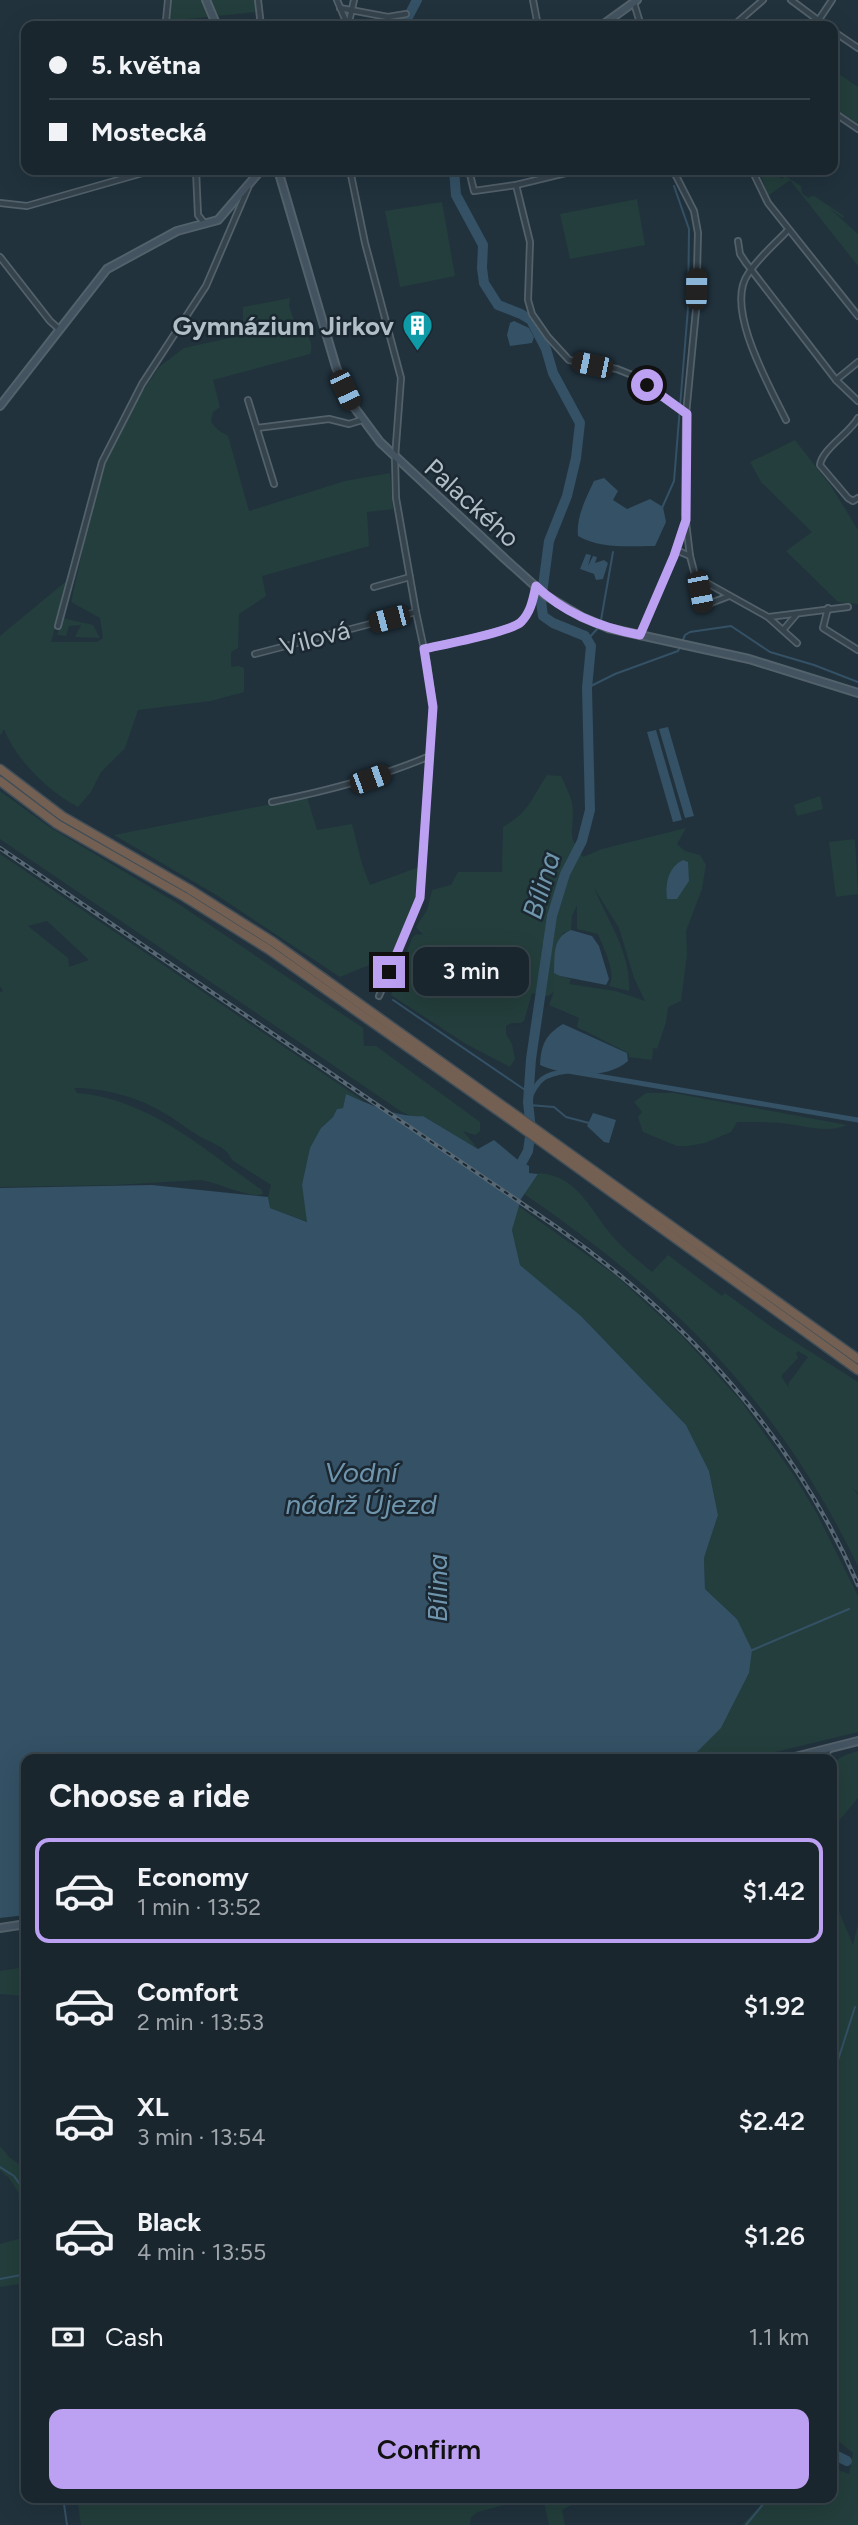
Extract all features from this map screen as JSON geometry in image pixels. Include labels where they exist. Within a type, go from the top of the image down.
[{"type":"highway","points":[[0,769],[62,816],[240,920],[858,1359]]},
{"type":"highway","points":[[0,781],[57,824],[185,897],[268,949],[858,1370]]},
{"type":"street","points":[[166,21],[168,0]]},
{"type":"street","points":[[206,0],[215,21]]},
{"type":"street","points":[[258,0],[260,21]]},
{"type":"street","points":[[337,0],[346,21]]},
{"type":"street","points":[[349,21],[354,0]]},
{"type":"street","points":[[533,0],[537,21]]},
{"type":"street","points":[[739,21],[762,0]]},
{"type":"street","points":[[790,0],[818,21],[832,0]]},
{"type":"street","points":[[608,21],[635,2],[639,21]]},
{"type":"street","points":[[340,8],[388,18],[407,14]]},
{"type":"street","points":[[838,34],[858,48]]},
{"type":"street","points":[[838,115],[858,129]]},
{"type":"street","points":[[0,203],[27,206],[136,175]]},
{"type":"street","points":[[196,175],[198,215],[206,225]]},
{"type":"street","points":[[0,406],[107,269],[177,231],[218,220],[256,175]]},
{"type":"street","name":"Palackého","points":[[279,175],[336,367],[362,420],[395,458],[536,586],[575,614],[599,624],[749,659],[858,693]]},
{"type":"street","points":[[351,175],[365,243],[401,378],[395,458],[396,498],[433,707],[420,898],[379,996]]},
{"type":"street","points":[[470,175],[474,191],[516,185],[552,175]]},
{"type":"street","points":[[676,175],[694,211],[698,233],[696,310],[687,414],[686,520],[690,556],[703,606],[729,596]]},
{"type":"street","points":[[754,175],[768,203],[858,316]]},
{"type":"street","points":[[58,625],[102,461],[142,384],[206,286],[251,180]]},
{"type":"street","points":[[516,185],[530,242],[527,300],[548,337],[569,360],[617,369],[632,375],[687,414]]},
{"type":"street","points":[[786,420],[751,347],[743,322],[743,285],[747,274],[788,230]]},
{"type":"street","points":[[738,241],[740,254],[836,380],[858,401]]},
{"type":"street","points":[[0,257],[50,321],[60,329]]},
{"type":"street","points":[[836,380],[858,362]]},
{"type":"street","points":[[248,400],[274,484]]},
{"type":"street","points":[[257,428],[329,419],[349,424],[362,420]]},
{"type":"street","points":[[857,422],[821,458],[820,465],[841,491],[856,500],[858,507]]},
{"type":"street","points":[[640,635],[686,520]]},
{"type":"street","points":[[676,550],[690,556]]},
{"type":"street","points":[[374,587],[410,577]]},
{"type":"street","points":[[697,578],[768,617],[797,643]]},
{"type":"street","points":[[424,649],[520,624],[531,608],[536,586]]},
{"type":"street","points":[[768,617],[848,607]]},
{"type":"street","points":[[828,608],[823,628],[858,650]]},
{"type":"street","name":"Vilová","points":[[255,653],[416,612]]},
{"type":"street","points":[[784,629],[797,614]]},
{"type":"street","points":[[272,802],[336,789],[430,756]]},
{"type":"street","points":[[808,1754],[858,1741]]},
{"type":"street","points":[[827,1754],[830,1748]]},
{"type":"street","points":[[0,1928],[21,1925]]},
{"type":"green space","points":[[170,0],[255,0],[256,12],[168,21]]},
{"type":"green space","points":[[838,73],[858,87],[858,126],[838,112]]},
{"type":"green space","points":[[761,175],[777,175],[782,179],[785,176],[801,186],[802,193],[808,198],[814,196],[844,216],[843,218],[829,208],[858,234],[858,266],[790,180],[768,196]]},
{"type":"green space","points":[[637,199],[645,245],[570,259],[560,214]]},
{"type":"green space","points":[[442,202],[455,276],[400,287],[385,211]]},
{"type":"green space","points":[[290,298],[289,306],[295,324],[262,332],[295,327],[303,329],[311,344],[310,354],[213,380],[220,407],[213,412],[211,422],[228,436],[249,511],[345,481],[390,473],[393,509],[367,512],[369,546],[262,576],[266,596],[239,614],[238,648],[231,652],[231,667],[244,668],[244,692],[211,701],[138,710],[125,748],[101,772],[91,792],[78,807],[56,793],[35,774],[9,741],[4,729],[0,734],[0,636],[70,578],[51,642],[97,642],[103,638],[100,618],[71,602],[107,457],[140,395],[159,367],[184,348],[243,335],[243,307]]},
{"type":"green space","points":[[795,440],[831,486],[858,530],[858,604],[838,602],[786,551],[812,532],[761,482],[750,462]]},
{"type":"green space","points":[[62,618],[93,625],[100,638],[75,637],[81,625],[69,626],[66,636],[57,635]]},
{"type":"green space","points":[[547,775],[561,776],[569,793],[573,812],[572,836],[583,857],[602,849],[686,828],[677,844],[685,851],[700,855],[706,865],[702,889],[686,931],[687,954],[681,1001],[668,1007],[657,1049],[653,1048],[652,1060],[629,1057],[628,1053],[577,1027],[579,1018],[549,1005],[554,992],[548,996],[532,993],[524,1021],[506,1026],[506,1034],[512,1044],[515,1059],[510,1067],[466,1044],[391,995],[412,938],[416,934],[423,935],[416,927],[427,910],[432,890],[451,885],[458,872],[502,872],[503,827],[525,810]],"holes":[[[594,888],[619,928],[634,978],[645,1001],[615,991],[569,984],[571,979],[560,976],[563,933],[571,930],[572,916],[577,905],[577,929],[598,934],[606,953],[611,974],[609,986],[629,991],[629,977],[618,938]]]},
{"type":"green space","points":[[0,791],[48,826],[180,905],[363,1028],[364,1046],[376,1046],[480,1122],[480,1131],[475,1135],[463,1131],[478,1149],[423,1116],[414,1117],[402,1112],[0,839]]},
{"type":"green space","points":[[820,796],[823,809],[797,816],[794,805]]},
{"type":"green space","points":[[307,797],[317,830],[352,824],[370,885],[419,867],[415,903],[391,956],[340,977],[218,896],[114,835]]},
{"type":"green space","points":[[855,839],[858,894],[836,897],[829,842]]},
{"type":"green space","points":[[0,854],[365,1102],[346,1095],[343,1108],[337,1109],[321,1128],[302,1185],[308,1222],[270,1208],[268,1197],[271,1185],[232,1160],[219,1146],[154,1107],[120,1094],[97,1090],[74,1088],[77,1093],[104,1097],[152,1116],[197,1143],[262,1190],[263,1194],[250,1194],[200,1180],[0,1187],[0,992],[3,991],[0,986]],"holes":[[[47,921],[89,960],[69,967],[68,958],[28,926]]]},
{"type":"green space","points":[[646,1093],[674,1093],[847,1125],[823,1129],[781,1123],[737,1122],[731,1132],[705,1143],[677,1146],[643,1132],[638,1117],[642,1112],[634,1102]]},
{"type":"green space","points":[[539,1173],[565,1181],[583,1197],[619,1243],[652,1272],[668,1255],[722,1296],[725,1293],[773,1328],[858,1382],[858,1493],[853,1488],[858,1495],[858,1566],[827,1507],[793,1453],[757,1403],[717,1357],[674,1313],[628,1272],[524,1194]],"holes":[[[798,1351],[808,1357],[788,1384],[789,1388],[781,1376],[798,1358]]]},
{"type":"green space","points":[[518,1206],[615,1275],[681,1335],[741,1401],[793,1474],[817,1514],[858,1596],[858,1732],[767,1754],[695,1754],[721,1728],[749,1673],[737,1619],[705,1589],[704,1558],[718,1515],[709,1471],[686,1425],[581,1316],[520,1265],[512,1230]]},
{"type":"green space","points":[[858,1751],[858,1798],[837,1823],[837,1760]]},
{"type":"green space","points":[[837,1908],[853,1945],[858,1923],[858,2525],[742,2525],[762,2503],[837,2503],[837,2469],[849,2474],[853,2453],[837,2440]]},
{"type":"green space","points":[[21,1968],[21,1996],[0,1994],[0,1971]]},
{"type":"green space","points":[[0,2146],[21,2165],[21,2196],[9,2178],[0,2170]]},
{"type":"green space","points":[[21,2238],[21,2284],[0,2287],[0,2244]]},
{"type":"green space","points":[[78,2503],[511,2503],[478,2512],[471,2517],[470,2525],[81,2525]]},
{"type":"green space","points":[[544,2503],[571,2503],[562,2510],[565,2525],[549,2525]]},
{"type":"water","points":[[514,321],[529,328],[534,337],[532,343],[510,346],[507,335],[510,323]]},
{"type":"water","points":[[604,478],[618,491],[613,500],[627,509],[650,499],[663,507],[666,522],[655,546],[605,545],[578,536],[580,515],[588,494],[594,481]]},
{"type":"water","points":[[586,554],[591,555],[588,566],[593,556],[597,557],[595,563],[604,560],[608,563],[603,579],[596,580],[594,574],[580,569]]},
{"type":"water","points":[[668,727],[694,816],[685,818],[659,729]]},
{"type":"water","points":[[656,730],[682,820],[673,822],[647,732]]},
{"type":"water","points":[[683,860],[688,862],[689,881],[677,899],[667,899],[669,876],[674,867]]},
{"type":"water","points":[[571,930],[592,936],[599,946],[609,979],[606,985],[554,973],[558,942],[560,937]]},
{"type":"water","points":[[563,1024],[627,1053],[628,1061],[597,1074],[573,1074],[540,1065],[545,1041]]},
{"type":"water","name":"Vodní nádrž Újezd","points":[[346,1094],[394,1113],[423,1116],[478,1149],[494,1140],[529,1166],[529,1173],[538,1174],[521,1199],[512,1230],[520,1265],[581,1316],[686,1425],[709,1471],[718,1515],[704,1558],[705,1589],[737,1619],[752,1650],[749,1673],[721,1728],[695,1754],[21,1754],[21,1916],[0,1918],[0,1188],[152,1185],[268,1197],[270,1208],[307,1222],[302,1185],[310,1148],[321,1128],[337,1109],[343,1108]]},
{"type":"water","points":[[593,1113],[616,1120],[609,1143],[604,1142],[587,1126]]},
{"type":"waterway","name":"Bílina","points":[[405,21],[417,0]]},
{"type":"waterway","name":"Bílina","points":[[454,175],[456,195],[483,245],[484,283],[498,305],[531,320],[546,349],[553,373],[580,423],[576,458],[567,496],[549,541],[541,601],[543,616],[585,636],[591,646],[587,688],[590,810],[582,841],[565,874],[552,916],[531,1059],[528,1102],[531,1130],[528,1151],[517,1171]]},
{"type":"waterway","points":[[662,508],[674,481],[688,308],[689,229],[674,186]]},
{"type":"waterway","points":[[588,639],[601,620],[613,552]]},
{"type":"waterway","points":[[682,642],[690,632],[731,626],[770,652],[858,682]]},
{"type":"waterway","points":[[587,688],[615,674],[678,651],[680,647]]},
{"type":"waterway","points":[[393,1000],[528,1092]]},
{"type":"waterway","points":[[528,1102],[542,1079],[568,1071],[858,1120]]},
{"type":"waterway","points":[[529,1105],[554,1107],[566,1117],[589,1123]]},
{"type":"waterway","points":[[750,1651],[849,1609]]},
{"type":"waterway","points":[[837,2063],[855,2007]]},
{"type":"waterway","points":[[0,2167],[14,2176],[21,2186]]},
{"type":"waterway","points":[[0,2279],[21,2275]]},
{"type":"waterway","name":"Bílina","points":[[837,2456],[847,2461]]},
{"type":"waterway","points":[[64,2503],[67,2525]]},
{"type":"waterway","points":[[746,2525],[764,2503]]},
{"type":"railway","points":[[0,848],[555,1226],[648,1300],[732,1384],[769,1431],[832,1531],[858,1585]]},
{"type":"place","name":"Gymnázium Jirkov","points":[[417,353]]},
{"type":"route","points":[[389,972],[420,898],[433,707],[424,649],[520,624],[531,608],[536,586],[582,617],[608,628],[640,635],[674,556],[686,520],[687,414],[647,385]]}]
